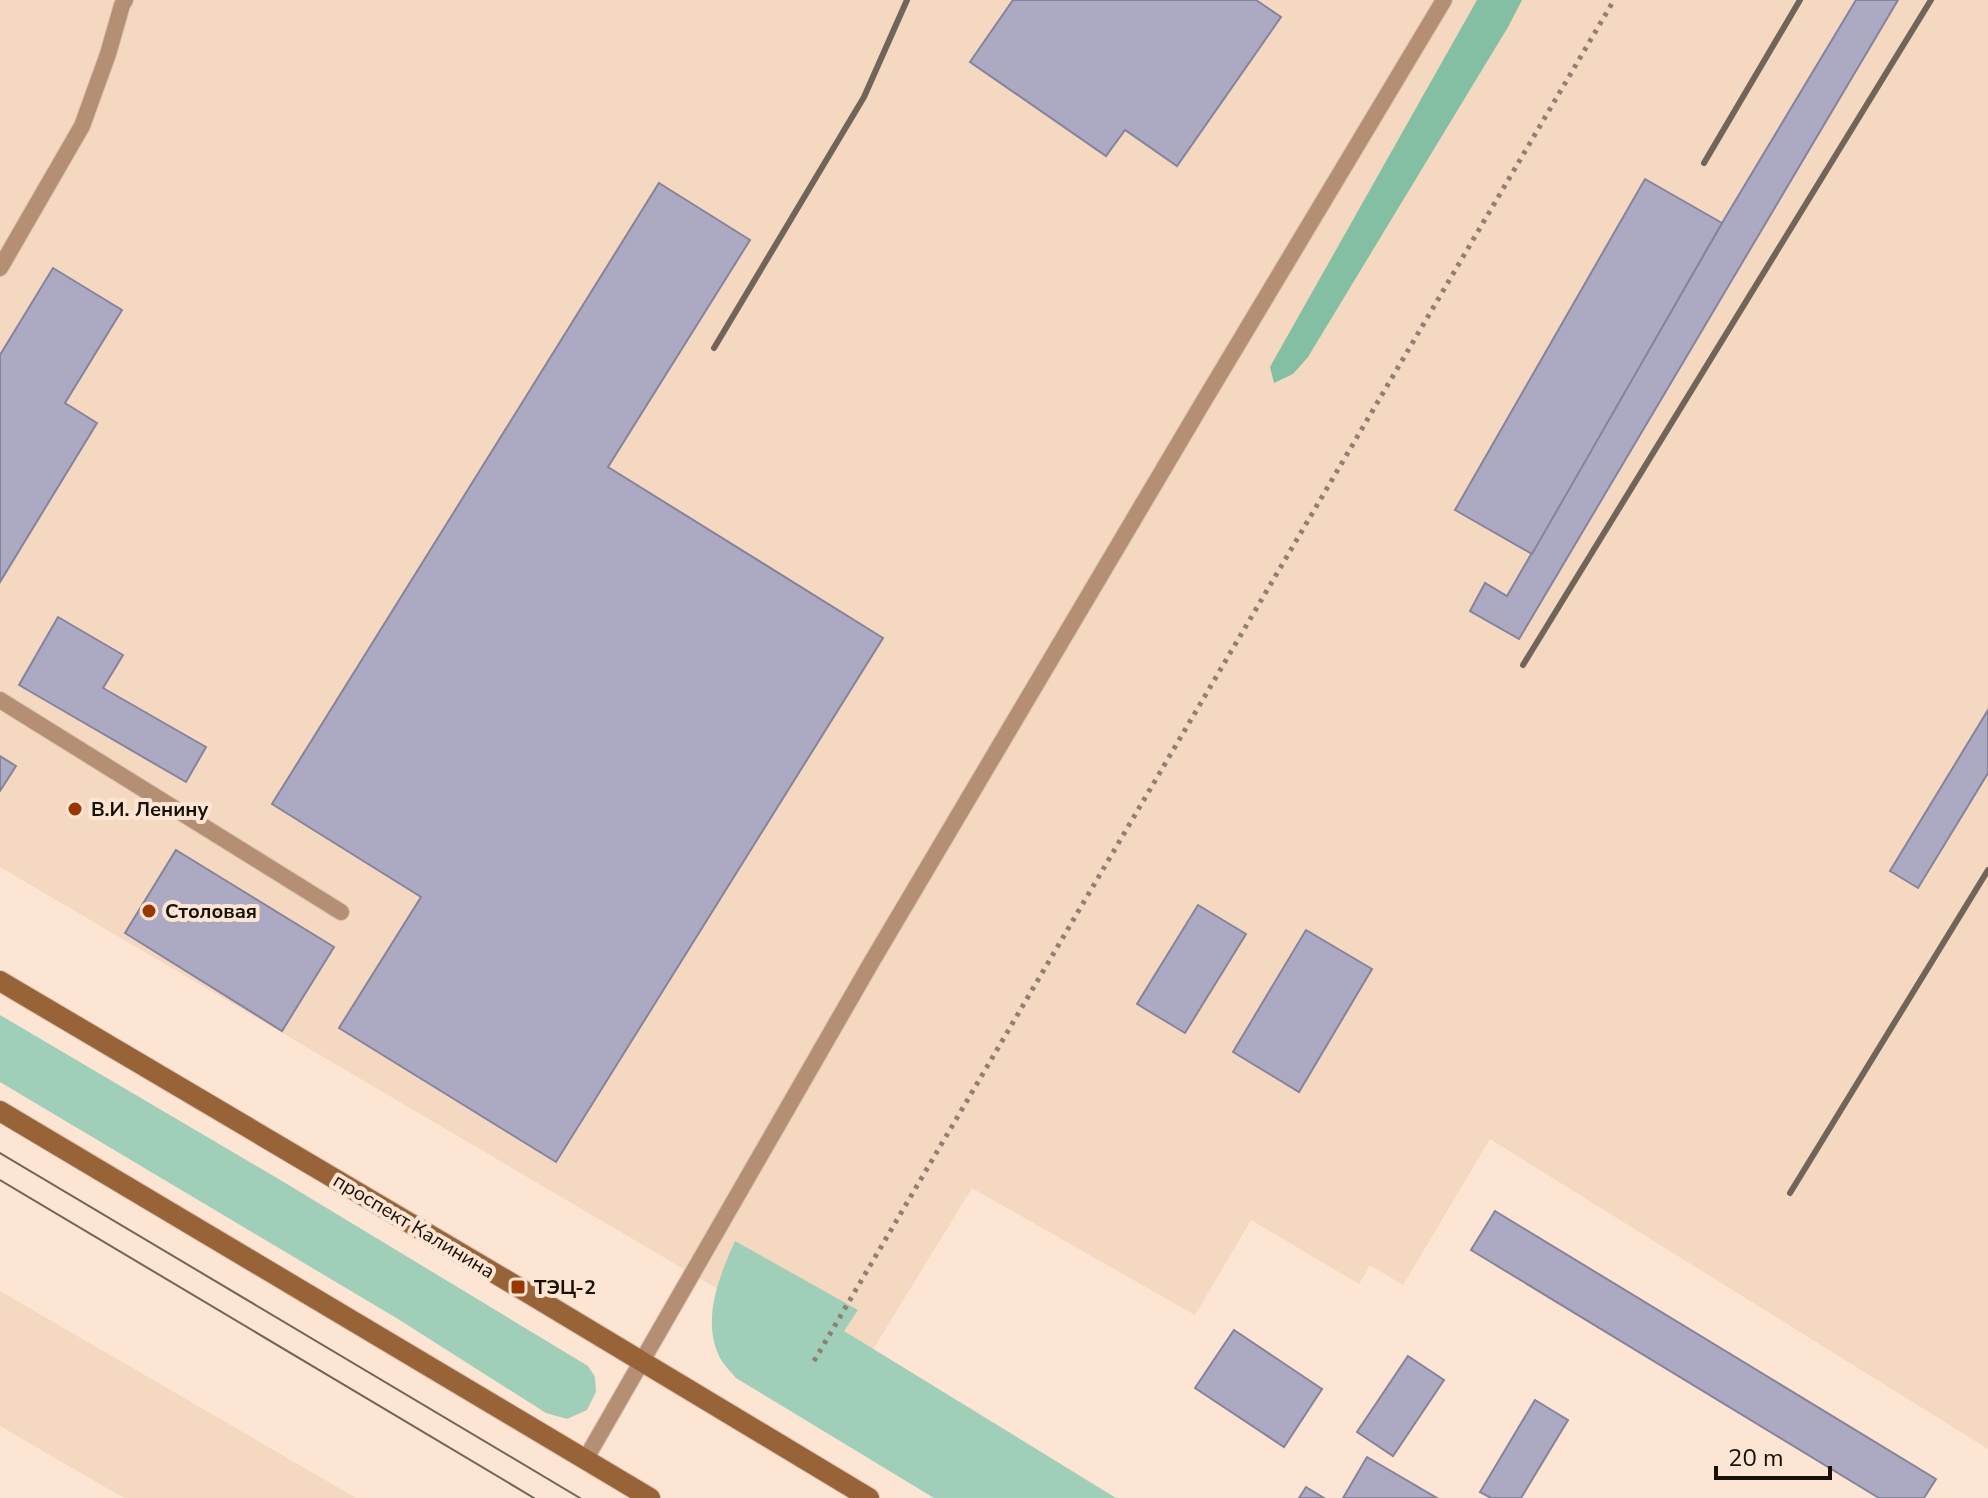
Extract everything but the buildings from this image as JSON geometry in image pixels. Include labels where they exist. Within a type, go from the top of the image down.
[{"type":"main road","name":"проспект Калинина","points":[[0,981],[869,1498]]},
{"type":"main road","points":[[0,1111],[650,1498]]},
{"type":"lane","points":[[0,268],[82,126],[125,0]]},
{"type":"lane","points":[[585,1460],[871,963],[1193,417],[1444,0]]},
{"type":"lane","points":[[0,700],[341,912]]},
{"type":"path","points":[[814,1361],[1614,0]]},
{"type":"shaded area","points":[[0,0],[1988,0],[1988,1449],[1490,1139],[1403,1285],[1370,1265],[1359,1284],[1251,1220],[1195,1315],[972,1188],[859,1372],[0,867]]},
{"type":"shaded area","points":[[0,1291],[356,1498],[124,1498],[0,1426]]},
{"type":"green space","points":[[1477,0],[1522,0],[1308,357],[1293,374],[1274,383],[1270,367]]},
{"type":"green space","points":[[0,1015],[588,1366],[595,1377],[596,1392],[587,1410],[567,1419],[546,1413],[398,1319],[0,1082]]},
{"type":"green space","points":[[735,1241],[858,1310],[844,1331],[1116,1498],[934,1498],[736,1378],[720,1358],[712,1329],[714,1299]]},
{"type":"tram line","points":[[0,1153],[580,1498]]},
{"type":"tram line","points":[[0,1180],[534,1498]]},
{"type":"railway","points":[[714,348],[864,97],[907,0]]},
{"type":"railway","points":[[1704,163],[1800,0]]},
{"type":"railway","points":[[1523,665],[1931,0]]},
{"type":"railway","points":[[1790,1193],[1988,870]]},
{"type":"place","name":"В.И. Ленину","points":[[75,809]]},
{"type":"place","name":"Столовая","points":[[149,911]]},
{"type":"place","name":"ТЭЦ-2","points":[[518,1287]]}]
